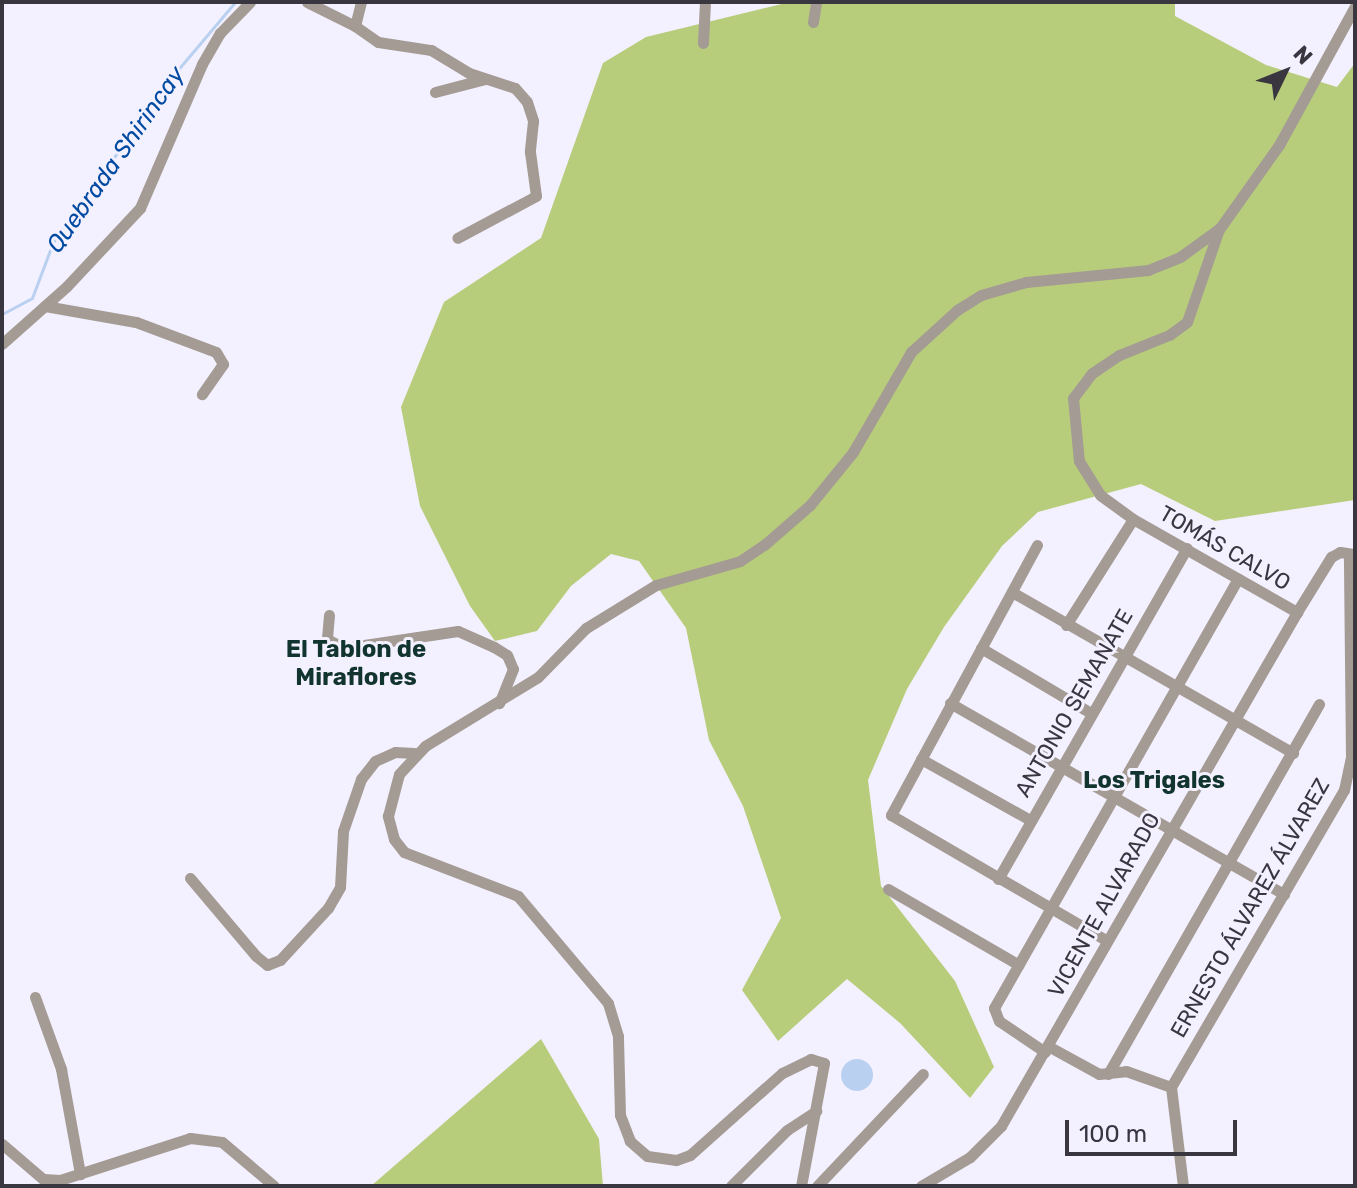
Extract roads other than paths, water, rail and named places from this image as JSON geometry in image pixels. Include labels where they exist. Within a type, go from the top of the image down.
[{"type":"street","points":[[2,344],[45,306],[140,208],[202,64],[220,33],[250,2]]},
{"type":"street","points":[[307,2],[355,26],[378,42],[419,45],[485,78],[515,88],[527,102],[538,188],[526,203],[457,238]]},
{"type":"street","points":[[355,26],[361,2]]},
{"type":"street","points":[[703,43],[705,2]]},
{"type":"street","points":[[813,22],[816,2]]},
{"type":"street","points":[[801,1186],[807,1144],[826,1069],[811,1059],[782,1073],[690,1155],[676,1160],[647,1156],[630,1141],[620,1115],[618,1036],[608,1003],[518,896],[414,859],[394,839],[391,794],[414,753],[497,707],[538,677],[586,628],[656,585],[740,561],[792,521],[853,452],[911,352],[957,310],[981,295],[1026,282],[1148,270],[1180,257],[1220,228],[1279,145],[1355,6]]},
{"type":"street","points":[[435,92],[485,78]]},
{"type":"street","name":"TOMÁS CALVO","points":[[1220,228],[1187,322],[1169,335],[1119,355],[1092,373],[1073,398],[1079,461],[1100,495],[1133,519],[1297,612]]},
{"type":"street","points":[[45,306],[136,322],[216,352],[223,364],[202,394]]},
{"type":"street","points":[[1066,625],[1133,519]]},
{"type":"street","points":[[1037,545],[891,815],[1106,940]]},
{"type":"street","name":"ANTONIO SEMANATE","points":[[998,879],[1121,658],[1187,548]]},
{"type":"street","name":"VICENTE ALVARADO","points":[[921,1186],[970,1157],[1001,1126],[1297,612],[1331,557],[1352,554]]},
{"type":"street","name":"ERNESTO ÁLVAREZ ÁLVAREZ","points":[[1171,1087],[1344,790],[1353,756],[1352,554]]},
{"type":"street","points":[[1183,1186],[1171,1087],[1126,1071],[1108,1074],[1046,1049],[993,1015],[1238,579]]},
{"type":"street","points":[[1012,592],[1176,690],[1293,753]]},
{"type":"street","points":[[329,615],[327,639],[344,648],[458,631],[494,647],[507,655],[513,669],[497,707]]},
{"type":"street","points":[[981,648],[1091,713]]},
{"type":"street","points":[[950,703],[1284,894]]},
{"type":"street","points":[[1108,1074],[1319,704]]},
{"type":"street","points":[[190,878],[256,956],[267,965],[280,960],[328,908],[340,887],[343,831],[361,779],[375,761],[395,752],[414,753]]},
{"type":"street","points":[[921,759],[1030,820]]},
{"type":"street","points":[[888,889],[1019,965]]},
{"type":"street","points":[[35,997],[61,1069],[80,1174]]},
{"type":"street","points":[[817,1186],[923,1074]]},
{"type":"street","points":[[731,1186],[787,1130],[816,1111]]},
{"type":"street","points":[[787,1130],[799,1132],[807,1144]]},
{"type":"street","points":[[2,1144],[40,1183],[80,1174],[190,1138],[222,1142],[274,1186]]},
{"type":"water","points":[[857,1059],[868,1064],[873,1075],[868,1086],[857,1091],[846,1086],[841,1075],[846,1064]]},
{"type":"waterway","name":"Quebrada Shirincay","points":[[2,314],[32,298],[53,242],[170,79],[235,2]]},
{"type":"district","name":"El Tablon de Miraflores","points":[[356,664]]},
{"type":"district","name":"Los Trigales","points":[[1154,781]]}]
